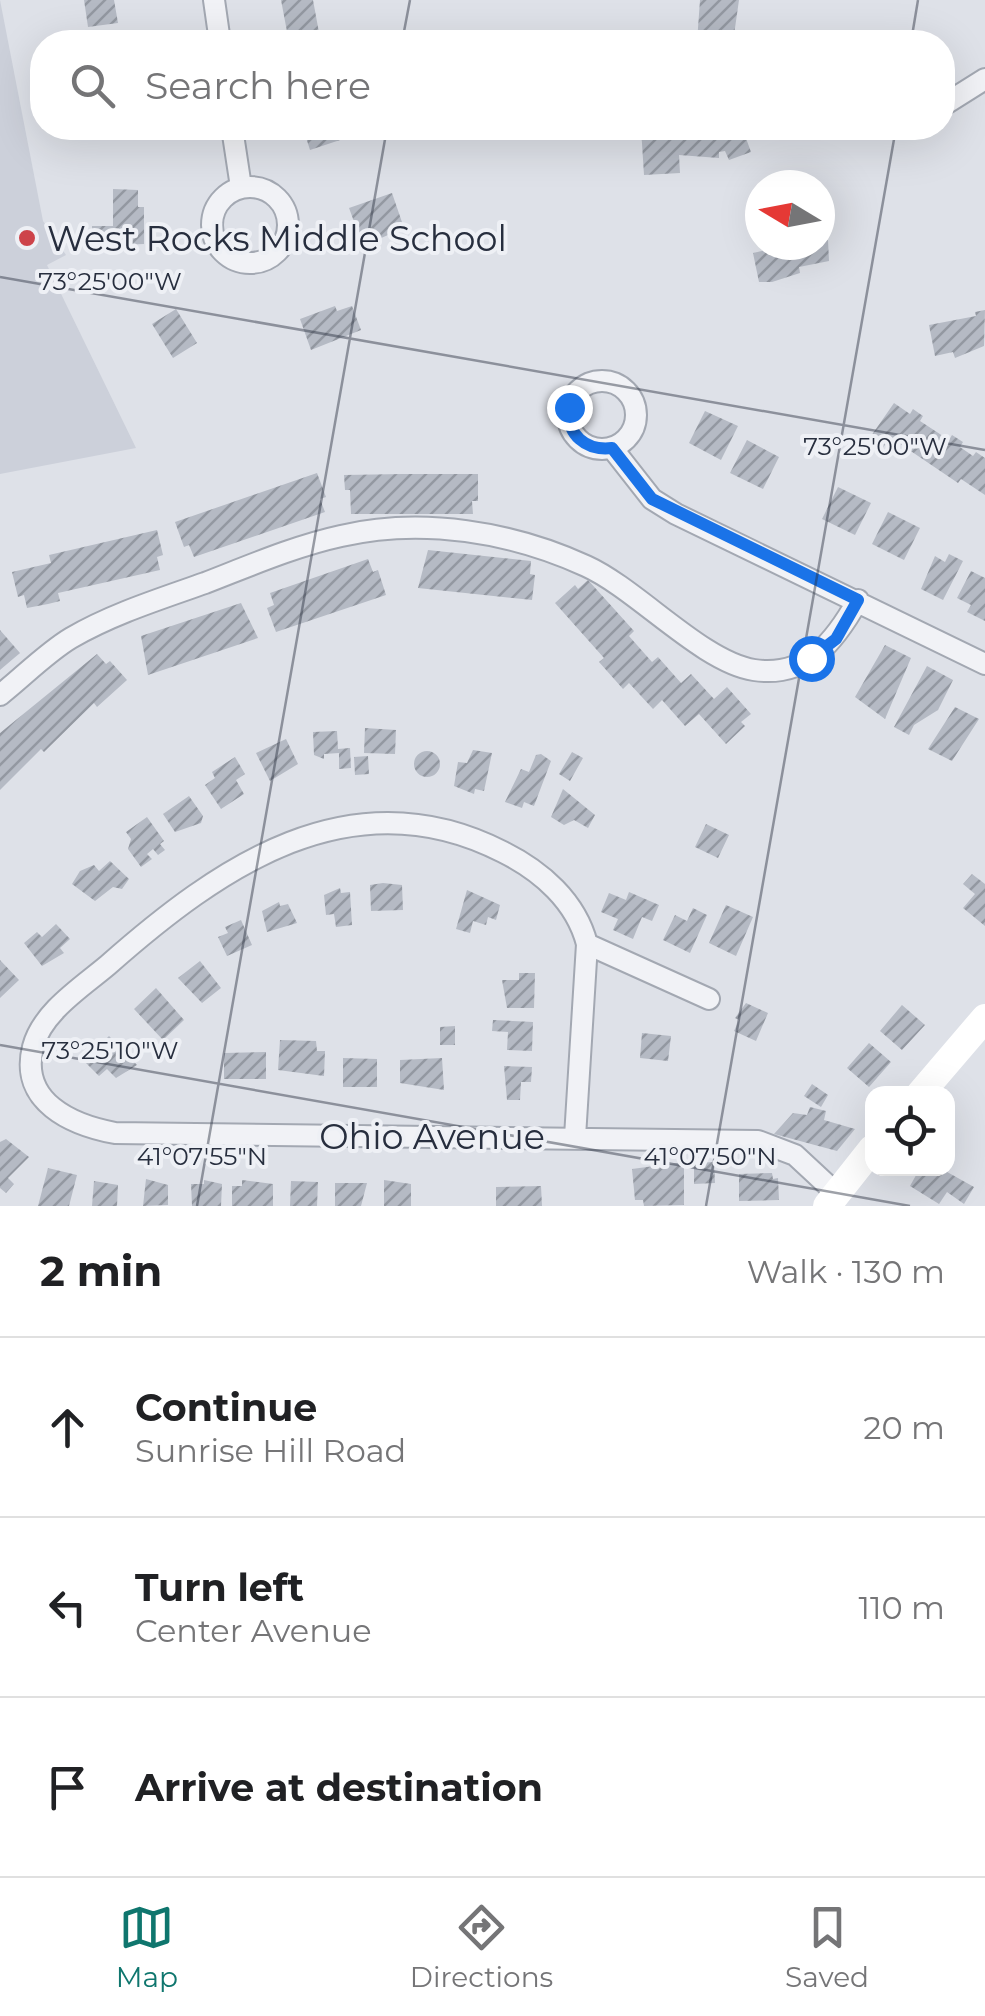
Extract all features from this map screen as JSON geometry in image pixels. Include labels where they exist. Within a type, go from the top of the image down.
[{"type":"main road","points":[[927,1086],[985,1018]]},
{"type":"main road","points":[[832,1200],[865,1158]]},
{"type":"street","points":[[214,0],[218,30]]},
{"type":"street","points":[[955,98],[985,79]]},
{"type":"street","points":[[234,140],[241,187]]},
{"type":"street","points":[[612,448],[630,474],[664,506],[985,664]]},
{"type":"street","points":[[0,695],[70,638],[149,603],[343,535],[415,529],[484,533],[542,546],[593,569],[706,647],[748,669],[796,668],[836,639],[858,600]]},
{"type":"street","name":"Ohio Avenue","points":[[587,944],[578,920],[558,891],[528,866],[478,840],[446,830],[383,826],[308,836],[228,870],[144,934],[43,1024],[33,1045],[34,1077],[42,1098],[57,1115],[114,1133],[575,1137],[770,1143],[795,1154],[832,1200]]},
{"type":"street","points":[[575,1137],[587,944],[709,999]]},
{"type":"shaded area","name":"West Rocks Middle School","points":[[0,0],[43,221],[66,255],[47,265],[136,448],[0,474]]},
{"type":"building","points":[[84,0],[114,0],[118,23],[88,27]]},
{"type":"building","points":[[281,0],[313,0],[319,30],[287,30]]},
{"type":"building","points":[[700,0],[739,0],[735,30],[698,30]]},
{"type":"building","points":[[307,140],[340,140],[310,150]]},
{"type":"building","points":[[642,140],[747,140],[751,152],[729,160],[725,151],[719,152],[719,158],[679,155],[680,173],[644,175]]},
{"type":"building","points":[[113,189],[138,190],[138,207],[144,207],[144,244],[92,246],[92,226],[113,226]]},
{"type":"building","points":[[392,193],[404,228],[363,246],[349,208]]},
{"type":"building","points":[[754,260],[829,260],[799,267],[800,273],[772,282],[759,282]]},
{"type":"building","points":[[335,306],[337,311],[352,306],[361,330],[311,350],[300,319]]},
{"type":"building","points":[[176,309],[197,343],[173,358],[152,324]]},
{"type":"building","points":[[985,310],[984,346],[955,358],[953,352],[935,356],[929,325],[976,316],[975,312]]},
{"type":"building","points":[[894,403],[910,414],[913,409],[923,416],[920,421],[949,440],[952,435],[963,442],[960,447],[973,456],[976,452],[985,458],[985,495],[961,479],[958,483],[890,437],[883,448],[869,439]]},
{"type":"building","points":[[705,411],[738,426],[721,460],[689,443]]},
{"type":"building","points":[[747,440],[779,457],[763,489],[730,473]]},
{"type":"building","points":[[317,473],[326,497],[320,499],[325,512],[194,557],[189,545],[184,547],[175,522]]},
{"type":"building","points":[[478,474],[478,501],[472,501],[473,514],[351,514],[350,490],[345,490],[344,475]]},
{"type":"building","points":[[838,487],[871,503],[855,535],[822,519]]},
{"type":"building","points":[[888,512],[920,528],[904,560],[872,544]]},
{"type":"building","points":[[157,530],[163,555],[157,557],[160,570],[58,593],[60,601],[27,608],[24,595],[18,597],[12,572],[51,563],[49,555]]},
{"type":"building","points":[[428,550],[531,561],[530,574],[535,575],[532,600],[418,588]]},
{"type":"building","points":[[949,554],[963,561],[943,600],[921,589],[935,556],[945,562]]},
{"type":"building","points":[[368,559],[373,572],[378,570],[386,595],[276,632],[267,608],[274,605],[270,593]]},
{"type":"building","points":[[971,571],[985,578],[985,621],[967,612],[971,605],[957,598]]},
{"type":"building","points":[[588,580],[634,631],[629,636],[652,662],[658,657],[681,683],[691,674],[714,699],[727,687],[751,714],[741,722],[745,726],[726,744],[699,714],[685,726],[662,700],[653,709],[629,683],[623,689],[599,662],[604,658],[555,603],[575,585],[578,589]]},
{"type":"building","points":[[241,603],[258,638],[148,675],[141,636]]},
{"type":"building","points":[[0,630],[20,653],[0,670]]},
{"type":"building","points":[[885,645],[911,658],[885,719],[855,697]]},
{"type":"building","points":[[97,654],[106,664],[110,661],[127,680],[97,707],[94,703],[0,790],[0,733]]},
{"type":"building","points":[[927,666],[953,680],[938,710],[914,725],[909,735],[894,727]]},
{"type":"building","points":[[955,707],[979,719],[952,761],[928,749]]},
{"type":"building","points":[[365,728],[396,730],[395,754],[364,753]]},
{"type":"building","points":[[337,731],[338,749],[350,748],[351,768],[339,769],[339,753],[324,754],[324,759],[314,755],[313,732]]},
{"type":"building","points":[[286,739],[298,764],[270,781],[256,753]]},
{"type":"building","points":[[473,750],[492,753],[484,791],[475,789],[474,794],[454,786],[458,762],[467,763]]},
{"type":"building","points":[[427,751],[436,755],[440,764],[436,773],[427,777],[418,773],[414,764],[418,755]]},
{"type":"building","points":[[572,752],[583,758],[570,781],[559,774]]},
{"type":"building","points":[[536,755],[551,761],[534,806],[524,802],[522,808],[505,802],[521,769],[529,772]]},
{"type":"building","points":[[368,756],[369,774],[355,775],[354,757]]},
{"type":"building","points":[[235,757],[245,774],[236,780],[244,794],[221,809],[205,785],[215,778],[212,772]]},
{"type":"building","points":[[563,789],[595,815],[588,828],[574,820],[564,825],[551,817]]},
{"type":"building","points":[[189,796],[203,816],[201,823],[175,832],[163,814]]},
{"type":"building","points":[[147,817],[164,841],[160,844],[165,850],[158,855],[153,849],[147,854],[152,859],[141,867],[128,849],[131,839],[126,832]]},
{"type":"building","points":[[706,824],[729,835],[718,858],[695,847]]},
{"type":"building","points":[[110,861],[129,879],[122,889],[113,887],[95,901],[72,884],[80,871],[94,865],[99,871]]},
{"type":"building","points":[[972,874],[985,884],[985,926],[963,908],[975,894],[963,884]]},
{"type":"building","points":[[370,885],[402,885],[403,910],[371,911]]},
{"type":"building","points":[[340,888],[341,893],[350,892],[352,925],[336,927],[334,914],[326,915],[324,895]]},
{"type":"building","points":[[467,890],[500,905],[496,920],[488,917],[486,925],[473,921],[470,933],[456,929]]},
{"type":"building","points":[[629,892],[659,905],[652,921],[642,917],[633,939],[613,930],[618,919],[601,912],[609,893],[626,900]]},
{"type":"building","points":[[279,902],[280,906],[288,904],[297,923],[267,932],[262,911]]},
{"type":"building","points":[[726,905],[753,917],[736,956],[709,943]]},
{"type":"building","points":[[693,908],[707,915],[690,953],[663,940],[675,915],[687,921]]},
{"type":"building","points":[[241,920],[252,945],[227,956],[218,937],[228,933],[225,927]]},
{"type":"building","points":[[56,924],[70,939],[60,948],[64,953],[42,966],[24,943],[37,932],[42,937]]},
{"type":"building","points":[[0,960],[19,980],[0,998]]},
{"type":"building","points":[[200,961],[221,988],[202,1003],[178,978]]},
{"type":"building","points":[[519,973],[535,973],[534,1008],[507,1008],[502,980],[519,980]]},
{"type":"building","points":[[156,988],[184,1020],[163,1040],[134,1009]]},
{"type":"building","points":[[746,1003],[768,1013],[756,1041],[734,1031],[739,1020],[735,1018]]},
{"type":"building","points":[[902,1005],[925,1025],[902,1050],[880,1031]]},
{"type":"building","points":[[493,1020],[533,1022],[532,1051],[507,1050],[508,1032],[492,1031]]},
{"type":"building","points":[[455,1026],[455,1045],[440,1045],[440,1027]]},
{"type":"building","points":[[642,1033],[671,1036],[668,1061],[640,1058]]},
{"type":"building","points":[[109,1036],[137,1065],[116,1078],[107,1069],[99,1076],[84,1061]]},
{"type":"building","points":[[280,1040],[316,1041],[317,1051],[325,1051],[324,1076],[278,1070]]},
{"type":"building","points":[[869,1043],[891,1062],[870,1086],[847,1068]]},
{"type":"building","points":[[266,1052],[266,1079],[224,1079],[224,1053]]},
{"type":"building","points":[[343,1058],[377,1059],[377,1087],[343,1087]]},
{"type":"building","points":[[442,1058],[444,1090],[400,1083],[400,1060]]},
{"type":"building","points":[[504,1066],[532,1067],[531,1082],[521,1082],[520,1100],[507,1100]]},
{"type":"building","points":[[812,1084],[828,1095],[821,1107],[804,1096]]},
{"type":"building","points":[[810,1107],[826,1111],[824,1120],[855,1129],[837,1151],[774,1134],[793,1113],[807,1115]]},
{"type":"building","points":[[6,1139],[29,1157],[8,1178],[14,1184],[6,1193],[0,1188],[0,1142]]},
{"type":"building","points":[[684,1162],[684,1205],[644,1206],[643,1200],[635,1200],[632,1169]]},
{"type":"building","points":[[714,1162],[715,1183],[694,1184],[694,1163]]},
{"type":"building","points":[[48,1168],[77,1175],[69,1206],[38,1206]]},
{"type":"building","points":[[772,1173],[773,1179],[778,1178],[779,1200],[739,1201],[739,1174]]},
{"type":"building","points":[[916,1176],[954,1176],[974,1187],[964,1204],[947,1192],[939,1204],[910,1186]]},
{"type":"building","points":[[146,1179],[168,1185],[168,1205],[143,1206]]},
{"type":"building","points":[[204,1180],[222,1184],[221,1206],[192,1206],[191,1184],[204,1184]]},
{"type":"building","points":[[242,1180],[273,1184],[273,1206],[232,1206],[232,1186],[242,1186]]},
{"type":"building","points":[[384,1180],[411,1184],[411,1206],[384,1206]]},
{"type":"building","points":[[94,1181],[118,1185],[117,1206],[92,1206]]},
{"type":"building","points":[[291,1181],[318,1182],[317,1206],[290,1206]]},
{"type":"building","points":[[335,1183],[367,1183],[361,1206],[335,1206]]},
{"type":"building","points":[[541,1186],[542,1206],[496,1206],[496,1187]]},
{"type":"place","name":"West Rocks Middle School","points":[[27,238]]},
{"type":"route","points":[[569,407],[575,435],[588,446],[612,448],[652,499],[858,600],[836,639],[811,658]]}]
